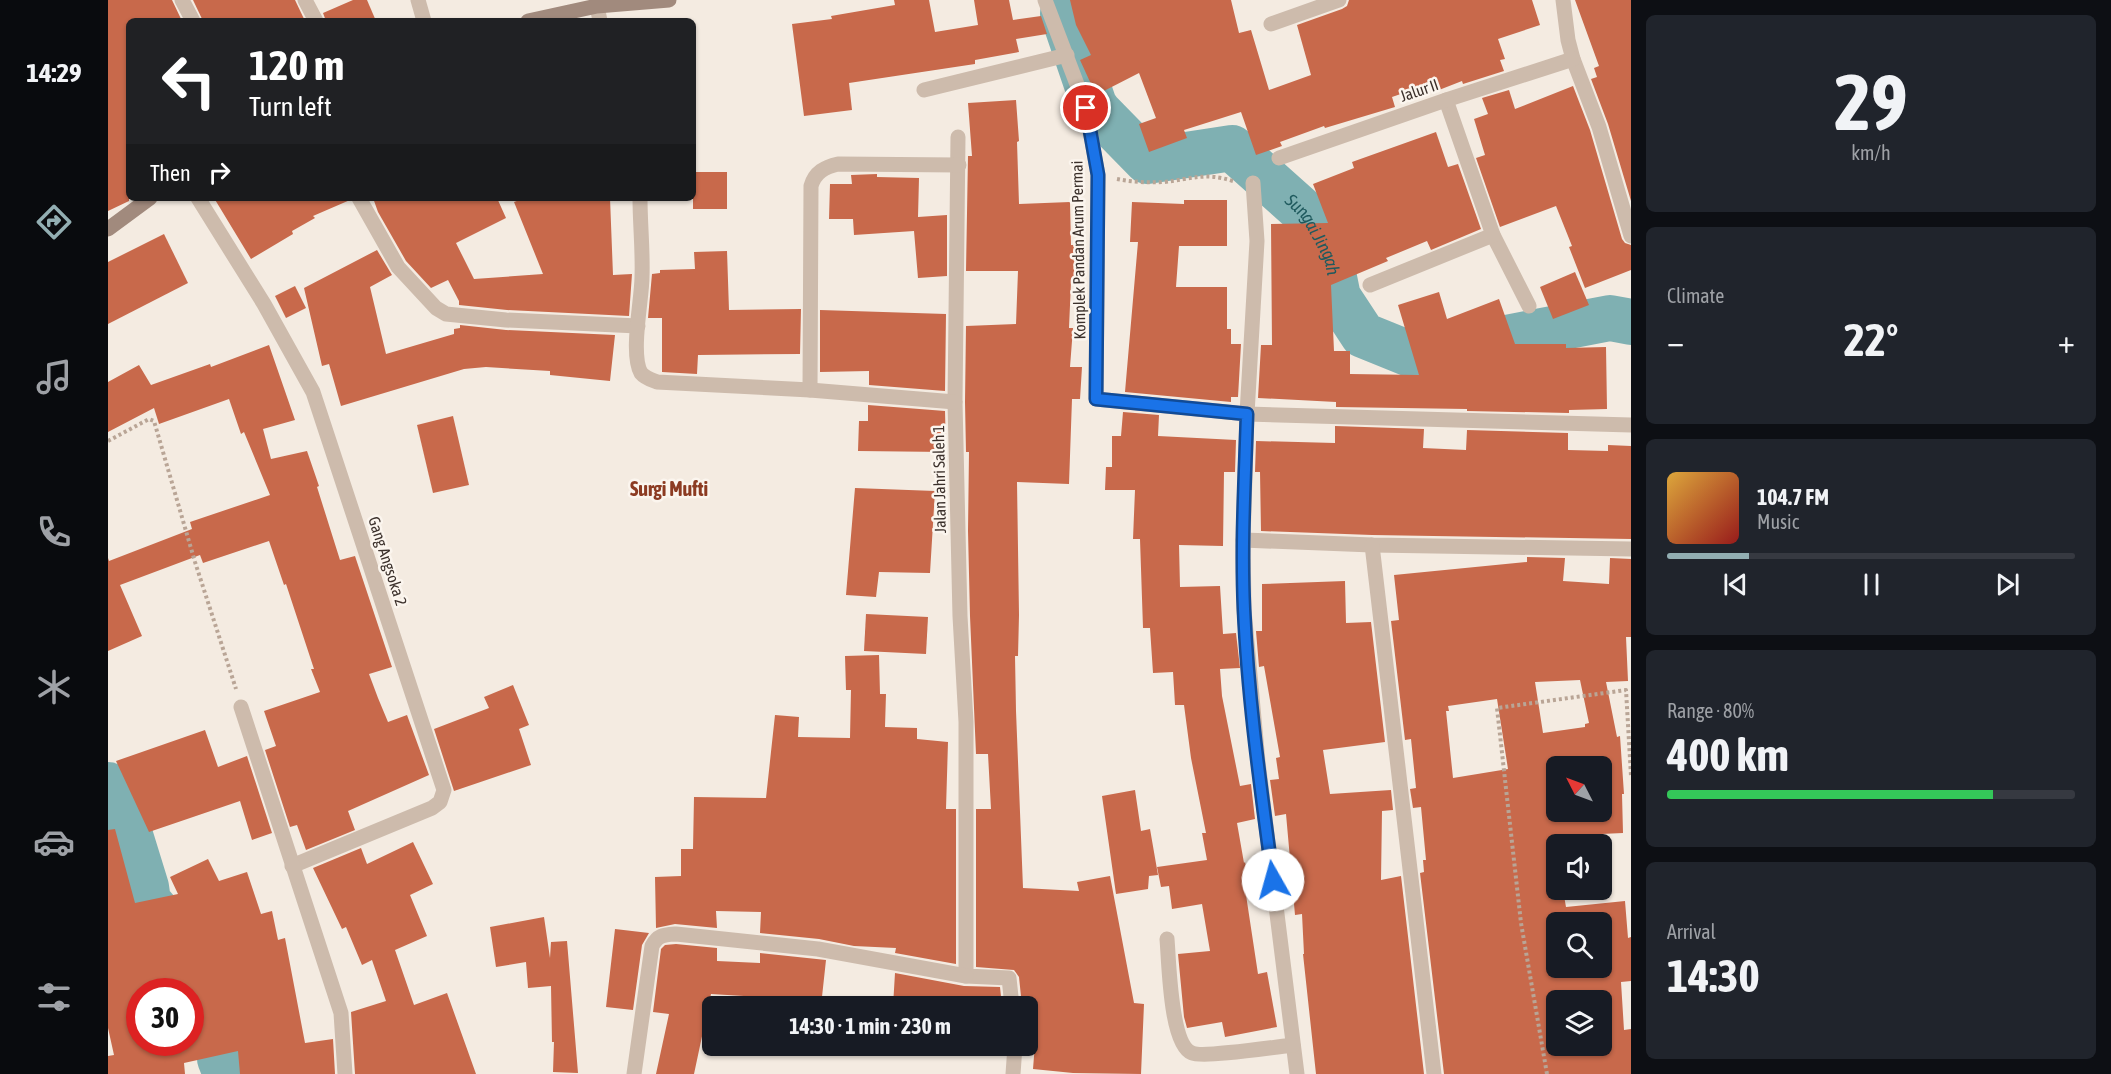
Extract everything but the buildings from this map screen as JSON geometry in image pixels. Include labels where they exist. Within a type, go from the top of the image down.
[{"type":"street","points":[[182,0],[191,18]]},
{"type":"street","points":[[305,0],[314,18]]},
{"type":"street","points":[[418,0],[423,18]]},
{"type":"street","points":[[558,18],[599,14],[669,0]]},
{"type":"street","name":"Komplek Pandan Arum Permai","points":[[1045,0],[1086,108],[1098,175],[1096,399],[1247,414]]},
{"type":"street","points":[[1271,24],[1339,0]]},
{"type":"street","points":[[1563,0],[1573,59],[1599,127],[1631,236]]},
{"type":"street","points":[[924,90],[1067,55]]},
{"type":"street","name":"Jalur II","points":[[1279,158],[1573,59]]},
{"type":"street","points":[[1446,100],[1493,235],[1529,306]]},
{"type":"street","points":[[955,402],[958,137]]},
{"type":"street","points":[[810,390],[811,186],[814,177],[825,168],[838,164],[959,165]]},
{"type":"street","points":[[1253,183],[1257,241],[1247,414],[1243,540],[1244,610],[1250,685],[1297,1074]]},
{"type":"street","points":[[108,230],[146,201]]},
{"type":"street","name":"Gang Angsoka 2","points":[[200,201],[264,304],[313,392],[444,790],[440,802],[432,808],[292,866]]},
{"type":"street","points":[[361,201],[398,267],[436,308],[446,314],[506,320],[638,326]]},
{"type":"street","name":"Jalan Jahri Saleh 1","points":[[640,201],[642,277],[638,363],[641,373],[649,379],[955,402],[960,616],[966,722],[966,976]]},
{"type":"street","points":[[1370,285],[1493,235]]},
{"type":"street","points":[[1247,414],[1631,425]]},
{"type":"street","points":[[1243,540],[1372,545],[1631,549]]},
{"type":"street","points":[[1372,545],[1434,1074]]},
{"type":"street","points":[[242,706],[340,1013],[345,1074]]},
{"type":"street","points":[[634,1074],[652,946],[662,935],[676,934],[818,949],[966,976],[1009,978],[1011,996]]},
{"type":"street","points":[[1167,939],[1174,1018],[1180,1043],[1186,1050],[1193,1054],[1293,1046]]},
{"type":"street","points":[[1013,1074],[1014,1056]]},
{"type":"path","points":[[1098,175],[1132,182],[1164,182],[1200,175],[1219,176],[1233,181],[1253,183]]},
{"type":"path","points":[[108,441],[148,419],[154,421],[195,562],[242,706]]},
{"type":"path","points":[[1547,1074],[1521,923],[1497,708],[1626,690],[1631,776]]},
{"type":"waterway","name":"Sungai Jingah","points":[[1065,0],[1063,14],[1094,105],[1099,112],[1147,161],[1232,148],[1306,214],[1330,258],[1338,297],[1363,335],[1437,365],[1506,338],[1610,318],[1631,322]]},
{"type":"waterway","points":[[108,785],[121,806],[146,887],[148,901],[224,990],[220,1059],[226,1074]]},
{"type":"district","name":"Surgi Mufti","points":[[669,489]]},
{"type":"route","points":[[1086,108],[1098,175],[1099,277],[1096,399],[1247,414],[1243,540],[1244,610],[1258,762],[1273,880]]}]
